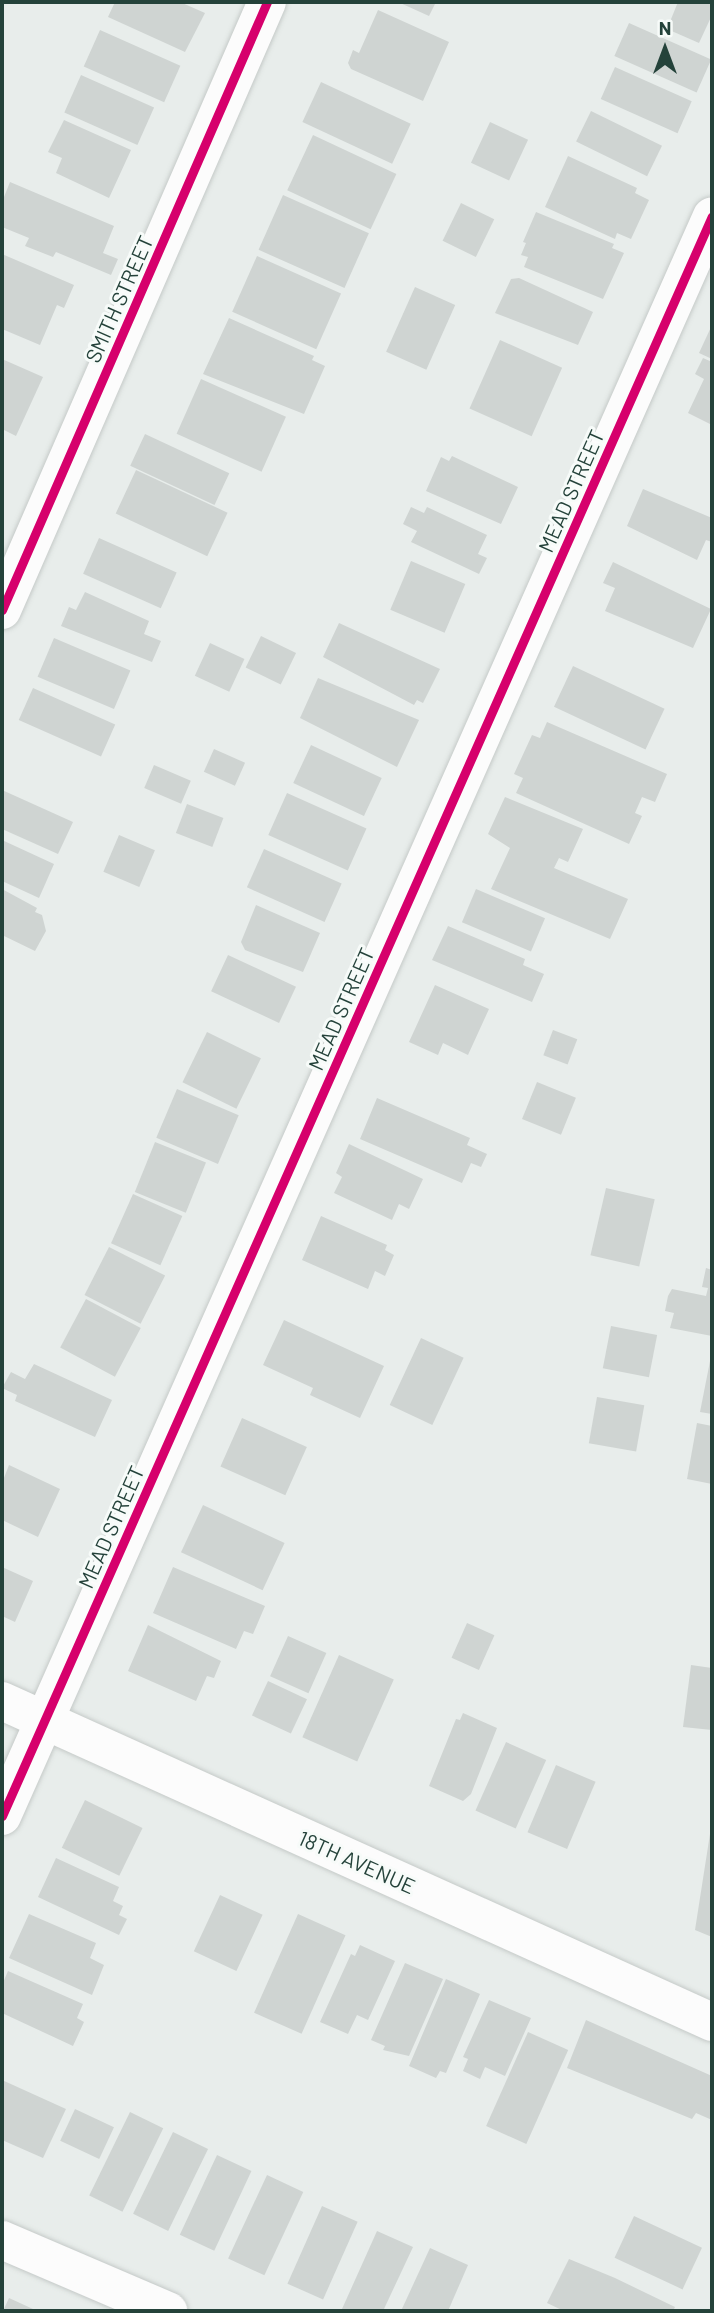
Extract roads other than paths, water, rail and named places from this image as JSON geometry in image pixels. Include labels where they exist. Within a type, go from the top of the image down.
[{"type":"street","name":"SMITH STREET","points":[[2,610],[268,2]]},
{"type":"street","name":"MEAD STREET","points":[[2,1816],[712,216]]},
{"type":"street","name":"18TH AVENUE","points":[[2,1702],[712,2022]]},
{"type":"street","points":[[2,2240],[168,2311]]}]
